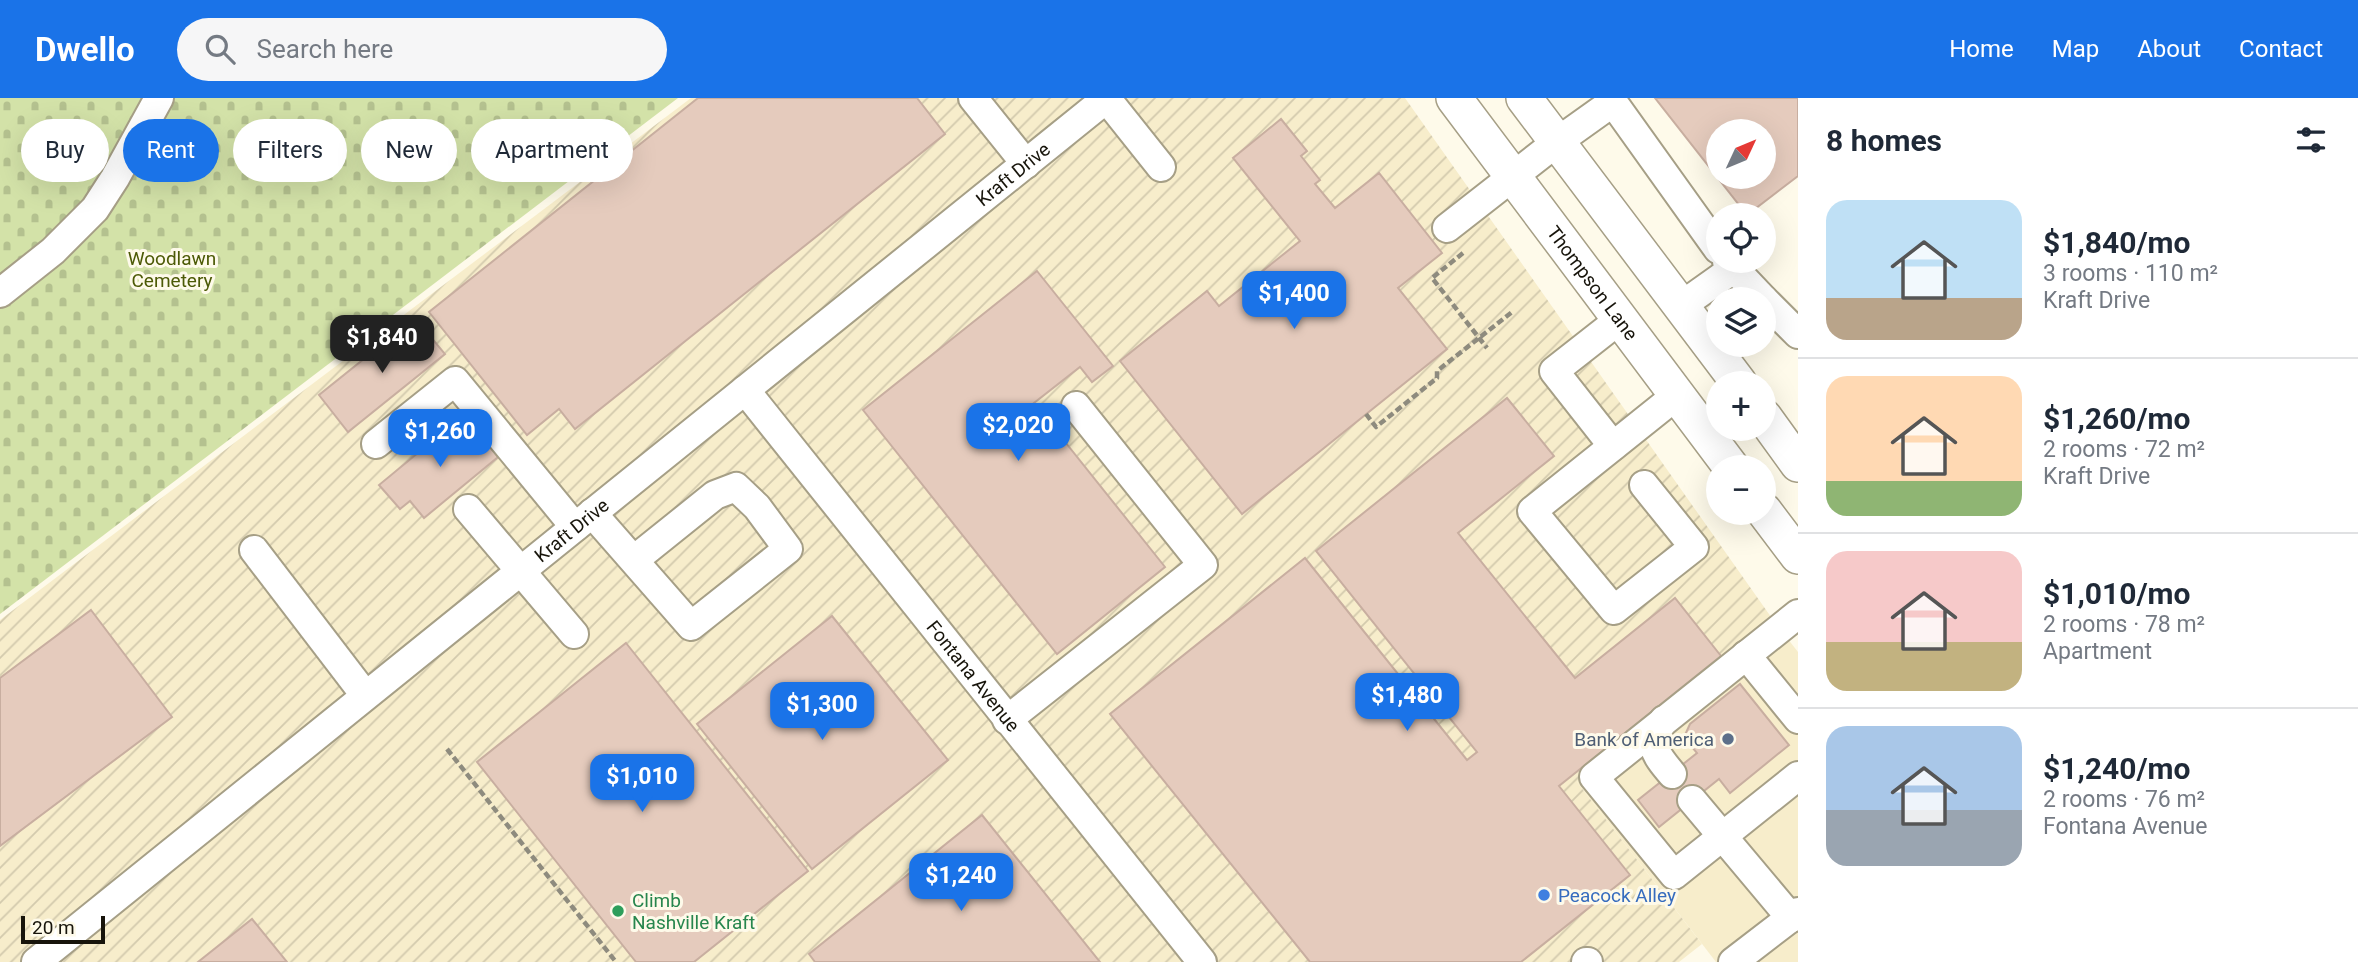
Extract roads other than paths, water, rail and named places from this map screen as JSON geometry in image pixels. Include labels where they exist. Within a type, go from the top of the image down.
[{"type":"main road","name":"Thompson Lane","points":[[1454,98],[1722,455]]},
{"type":"main road","points":[[1524,98],[1730,371]]},
{"type":"main road","points":[[1776,434],[1798,464]]},
{"type":"main road","points":[[1775,525],[1798,556]]},
{"type":"street","points":[[0,293],[53,251],[95,209],[159,98]]},
{"type":"street","points":[[973,98],[1026,164]]},
{"type":"street","points":[[1106,98],[1161,167]]},
{"type":"street","name":"Kraft Drive","points":[[36,962],[1106,98]]},
{"type":"street","points":[[1447,228],[1611,100],[1706,232]]},
{"type":"street","points":[[1681,306],[1713,273]]},
{"type":"street","points":[[1738,273],[1751,287]]},
{"type":"street","points":[[1776,313],[1798,334]]},
{"type":"street","points":[[1613,446],[1554,370],[1619,320]]},
{"type":"street","points":[[376,444],[455,381],[584,520],[634,561],[691,626],[788,549],[757,507],[736,487],[715,495],[634,561]]},
{"type":"street","name":"Fontana Avenue","points":[[745,390],[1202,962]]},
{"type":"street","points":[[1644,485],[1694,547],[1614,610],[1532,511],[1676,395]]},
{"type":"street","points":[[1007,720],[1203,565],[1076,406]]},
{"type":"street","points":[[468,509],[574,634]]},
{"type":"street","points":[[254,550],[365,695]]},
{"type":"street","points":[[1798,614],[1594,777],[1674,875],[1798,776]]},
{"type":"street","points":[[1746,655],[1798,719]]},
{"type":"street","points":[[1664,720],[1656,731],[1653,743],[1662,762],[1672,774]]},
{"type":"street","points":[[1692,800],[1794,915],[1733,962]]},
{"type":"place","name":"Bank of America","points":[[1728,739]]},
{"type":"place","name":"Peacock Alley","points":[[1544,895]]},
{"type":"place","name":"Climb Nashville Kraft","points":[[618,911]]},
{"type":"park label","name":"Woodlawn Cemetery","points":[[172,269]]}]
